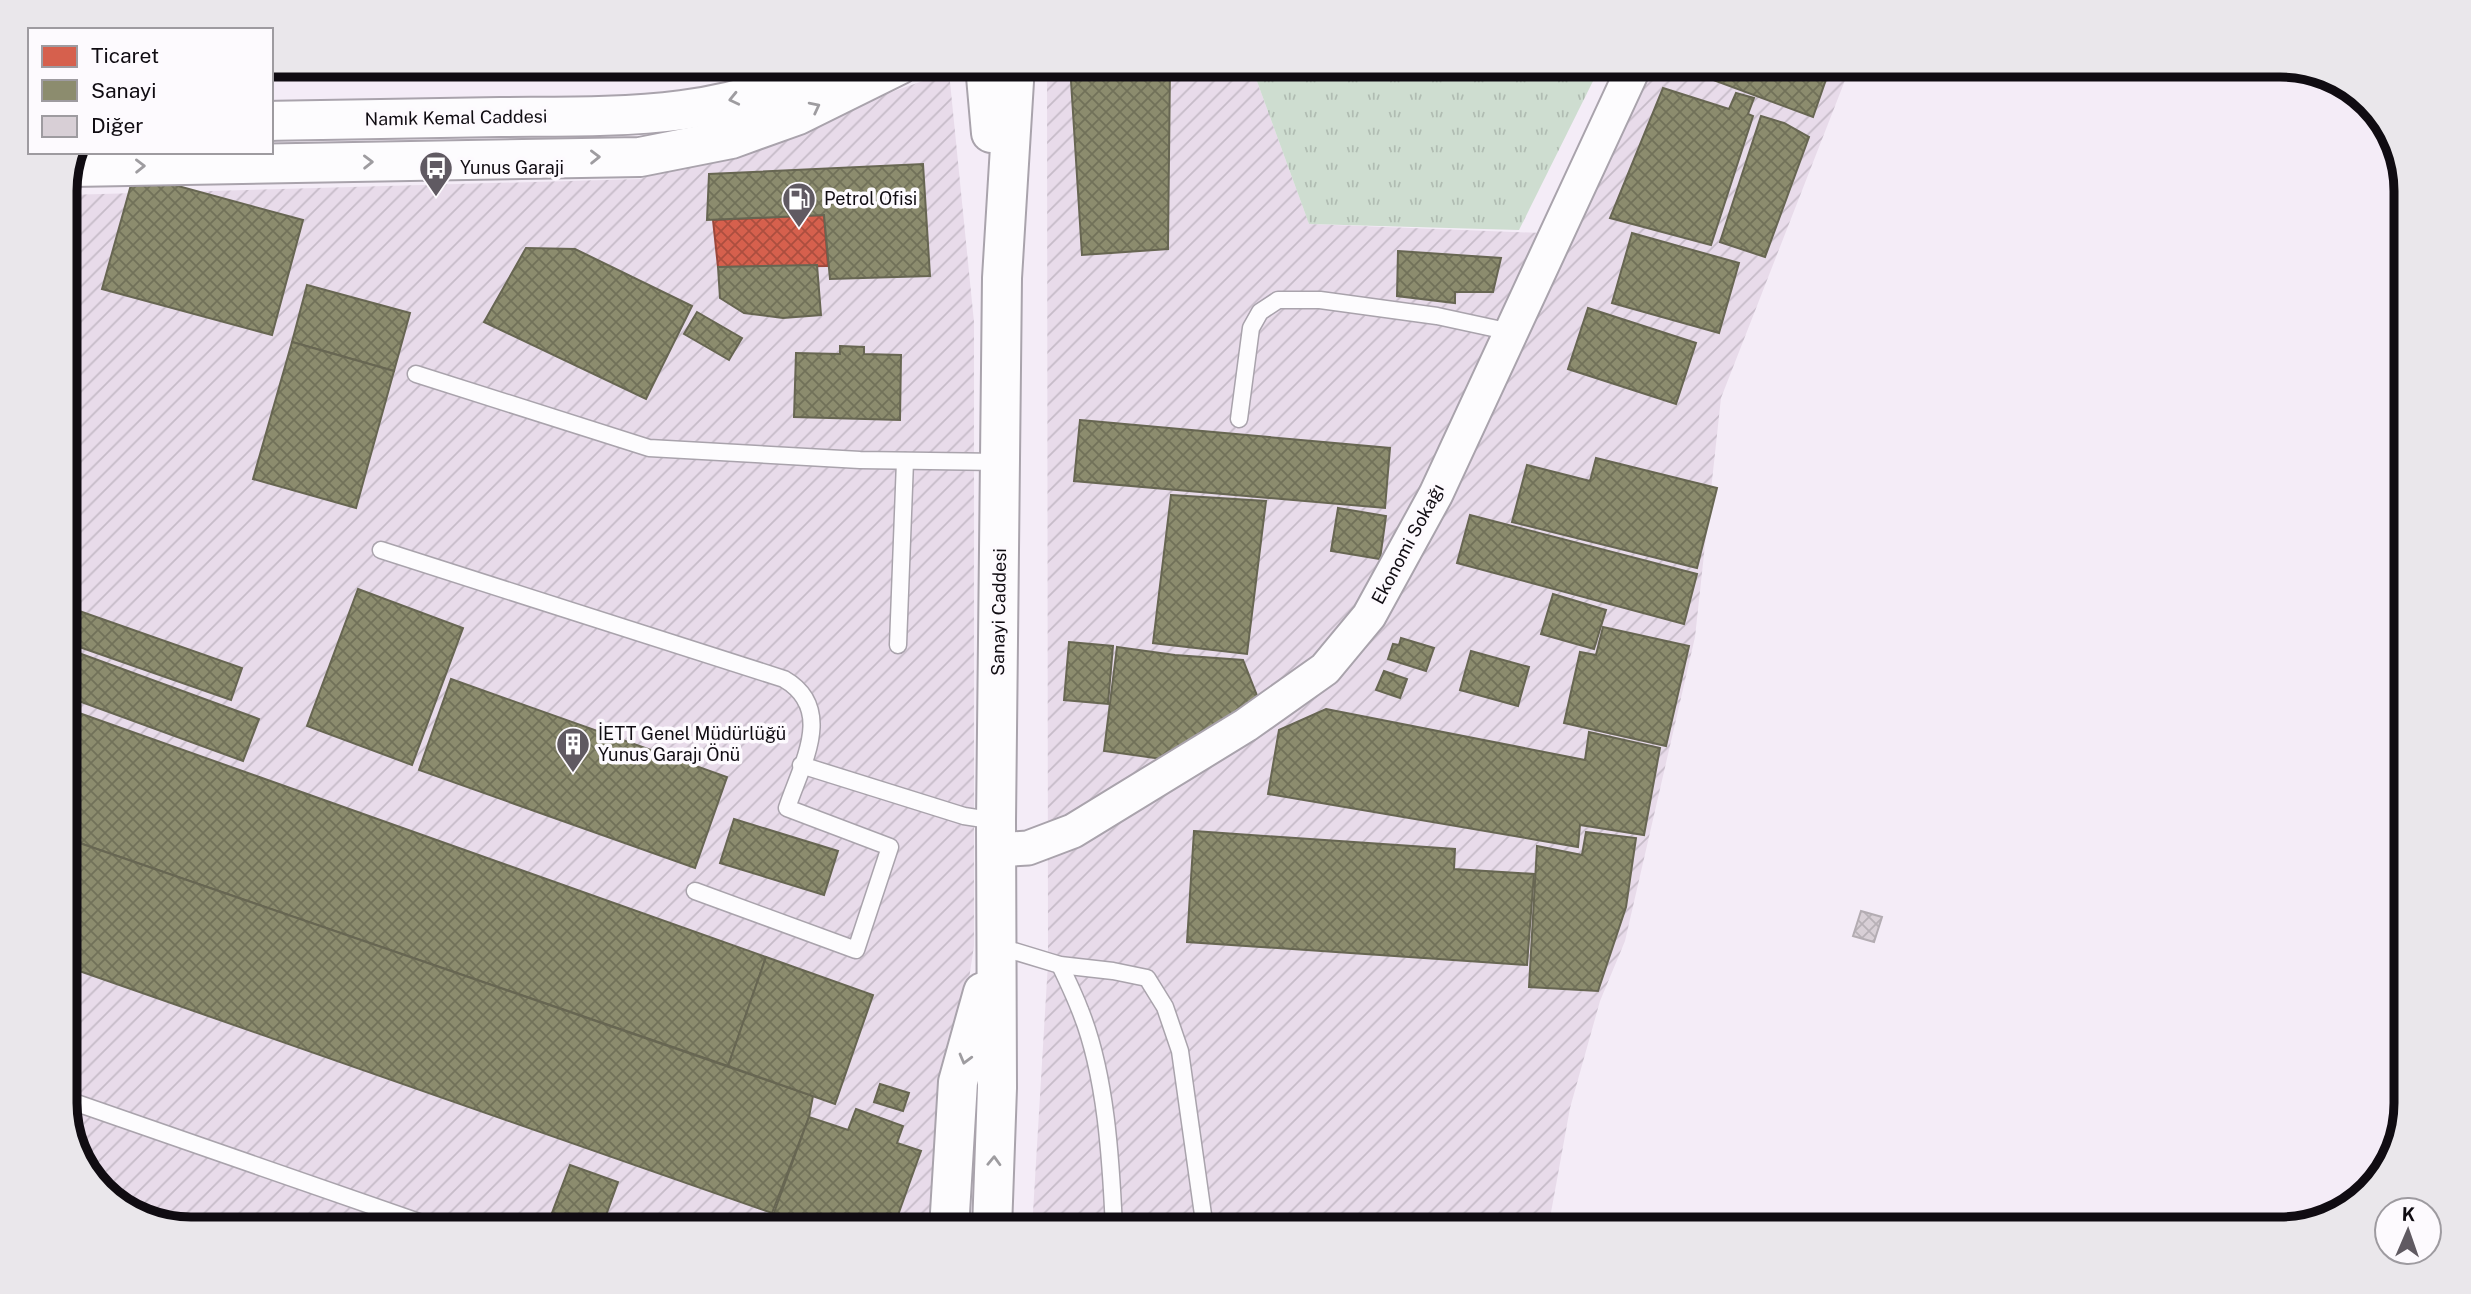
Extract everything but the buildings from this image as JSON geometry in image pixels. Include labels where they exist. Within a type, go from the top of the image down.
[{"type":"main road","name":"Namık Kemal Caddesi","points":[[273,121],[641,115],[705,106],[759,93],[801,77]]},
{"type":"main road","points":[[80,167],[640,156],[732,139],[798,116],[876,77]]},
{"type":"main road","name":"Sanayi Caddesi","points":[[986,77],[1002,278]]},
{"type":"main road","name":"Sanayi Caddesi","points":[[992,1217],[997,1088],[996,835],[1002,278],[1013,77]]},
{"type":"main road","points":[[640,156],[641,115]]},
{"type":"main road","name":"Sanayi Caddesi","points":[[950,1217],[958,1082],[996,946]]},
{"type":"street","name":"Ekonomi Sokağı","points":[[996,835],[1028,848],[1073,831],[1246,725],[1325,669],[1369,616],[1436,494],[1629,77]]},
{"type":"lane","points":[[1239,419],[1251,328],[1260,312],[1278,300],[1346,303],[1437,316],[1511,332]]},
{"type":"lane","points":[[416,374],[649,448],[905,461],[1000,462]]},
{"type":"lane","points":[[898,645],[905,461]]},
{"type":"lane","points":[[381,550],[784,679],[802,692],[812,713],[813,726],[787,808],[890,847],[856,950],[695,891]]},
{"type":"lane","points":[[801,765],[964,816],[996,835]]},
{"type":"lane","points":[[996,946],[1060,965],[1147,978],[1165,1007],[1180,1051],[1203,1217]]},
{"type":"lane","points":[[1060,965],[1081,1012],[1100,1082],[1113,1217]]},
{"type":"lane","points":[[77,1103],[404,1217]]},
{"type":"shaded area","points":[[273,77],[734,77],[730,81],[273,80]]},
{"type":"shaded area","points":[[935,77],[950,77],[974,322],[974,946],[933,1217],[191,1217],[169,1215],[141,1205],[116,1189],[96,1166],[83,1140],[77,1110],[77,195],[640,179]]},
{"type":"shaded area","points":[[1047,77],[1255,77],[1309,224],[1567,234],[1644,77],[1846,77],[1721,398],[1695,637],[1625,941],[1600,1001],[1570,1108],[1550,1217],[1033,1217],[1048,963]]},
{"type":"green space","points":[[1255,77],[1595,77],[1519,230],[1309,224]]},
{"type":"place","name":"Yunus Garaji","points":[[436,198]]},
{"type":"place","name":"Petrol Ofisi","points":[[799,229]]},
{"type":"place","name":"İETT Genel Müdürlüğü Yunus Garajı Önü","points":[[573,774]]}]
